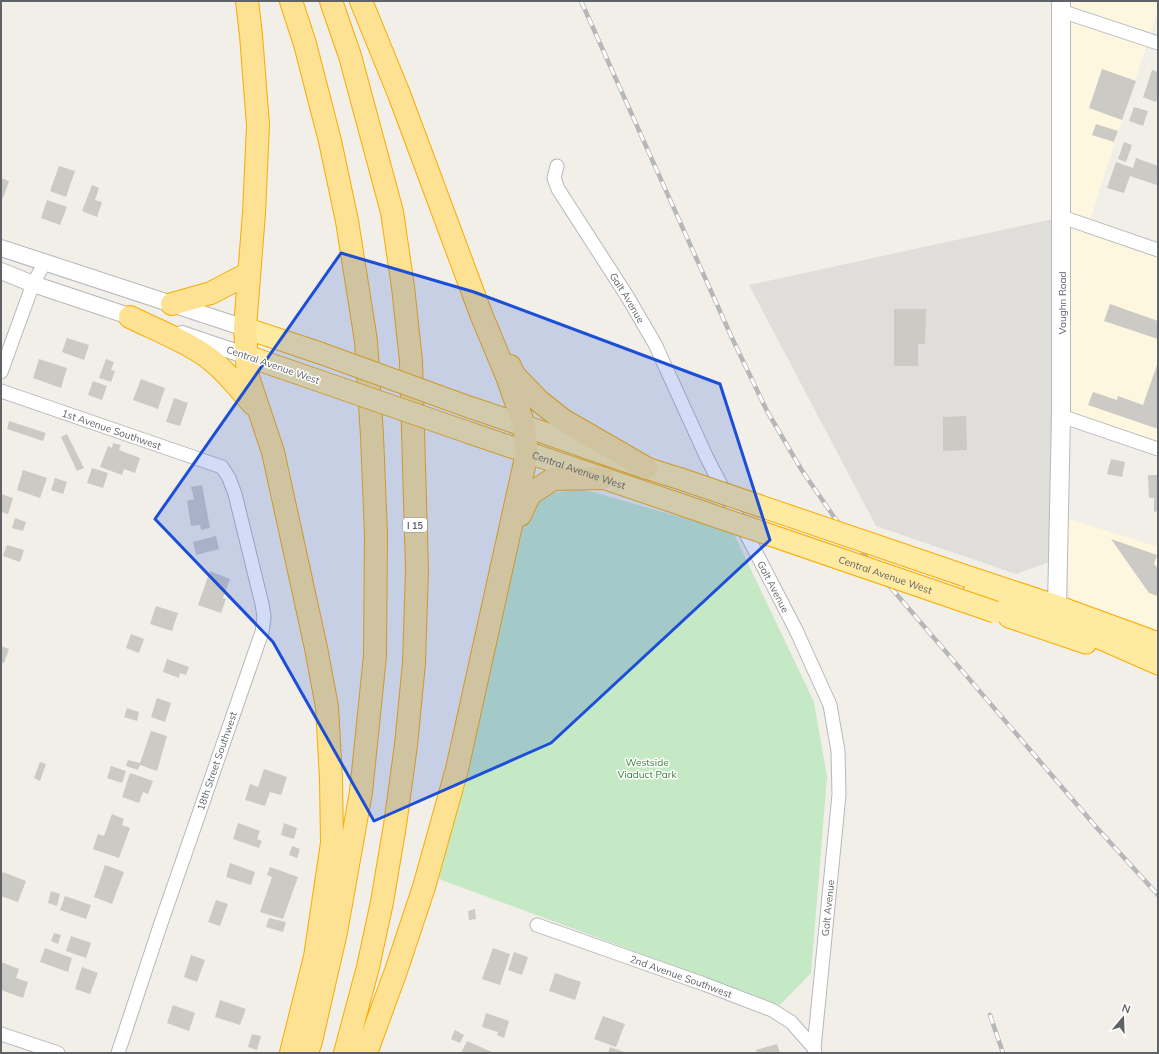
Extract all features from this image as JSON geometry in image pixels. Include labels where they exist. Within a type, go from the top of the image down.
[{"type":"highway","points":[[247,1],[258,125],[254,213],[245,328],[248,377],[273,452],[316,648],[327,706],[331,778],[332,842],[315,957],[291,1053]]},
{"type":"highway","points":[[291,1],[305,44],[330,141],[347,221],[366,340],[376,534],[375,656],[361,792],[336,932],[307,1053]]},
{"type":"highway","name":"I 15","points":[[331,1],[350,56],[392,212],[411,361],[417,570],[414,664],[406,745],[395,825],[382,902],[368,967],[345,1053]]},
{"type":"highway","points":[[361,1],[399,94],[481,314],[508,379],[524,426],[527,453],[509,540],[457,769],[424,887],[396,971],[366,1053]]},
{"type":"highway","points":[[172,304],[211,293],[249,273]]},
{"type":"highway","points":[[481,314],[514,375],[539,401],[563,420],[646,468]]},
{"type":"highway","points":[[130,316],[208,357],[218,365],[260,413]]},
{"type":"highway","points":[[245,328],[320,353],[617,459],[678,478],[1057,606],[1158,642]]},
{"type":"highway","name":"Central Avenue West","points":[[247,356],[527,453],[894,577],[994,606],[1158,668]]},
{"type":"highway","points":[[509,540],[530,494],[553,479],[603,478]]},
{"type":"highway","points":[[994,606],[1033,612],[1046,610],[1057,606]]},
{"type":"highway","points":[[1057,606],[1062,617],[1076,628],[1158,664]]},
{"type":"main road","name":"Vaughn Road","points":[[1057,606],[1061,416],[1061,6]]},
{"type":"street","points":[[1061,6],[1158,43]]},
{"type":"street","name":"Galt Avenue","points":[[557,166],[554,178],[558,189],[627,296],[655,344],[707,458],[796,630],[830,706],[838,751],[839,795],[814,1051]]},
{"type":"street","points":[[1062,218],[1158,250]]},
{"type":"street","points":[[1,248],[245,328]]},
{"type":"street","points":[[1,372],[33,284],[45,262]]},
{"type":"street","name":"Central Avenue West","points":[[1,271],[33,284],[247,356]]},
{"type":"street","name":"1st Avenue Southwest","points":[[1,391],[222,467]]},
{"type":"street","points":[[1061,416],[1158,449]]},
{"type":"street","name":"18th Street Southwest","points":[[118,1053],[160,926],[262,632],[264,617],[262,604],[235,494],[229,478],[222,467]]},
{"type":"street","name":"2nd Avenue Southwest","points":[[537,925],[704,984],[772,1010],[791,1022],[814,1051]]},
{"type":"street","points":[[1,1034],[58,1053]]},
{"type":"highlighted area","points":[[341,253],[474,292],[720,384],[770,540],[551,743],[374,821],[273,642],[155,519]]},
{"type":"shaded area","points":[[1061,1],[1158,1],[1158,10],[1088,226],[1158,250],[1158,449],[1061,416]]},
{"type":"shaded area","points":[[1062,217],[1058,559],[1016,574],[876,526],[749,285]]},
{"type":"shaded area","points":[[1063,517],[1158,547],[1158,643],[1071,611]]},
{"type":"green space","name":"Westside Viaduct Park","points":[[582,489],[733,532],[814,702],[827,777],[811,973],[780,1005],[439,879],[524,517],[545,494]]},
{"type":"building","points":[[1102,69],[1136,81],[1122,120],[1089,108]]},
{"type":"building","points":[[1152,70],[1158,72],[1158,96],[1156,102],[1143,97]]},
{"type":"building","points":[[1134,107],[1148,111],[1143,126],[1129,121]]},
{"type":"building","points":[[1096,124],[1118,131],[1114,142],[1092,135]]},
{"type":"building","points":[[1124,142],[1132,145],[1126,162],[1118,159]]},
{"type":"building","points":[[1136,158],[1158,166],[1157,185],[1130,176],[1124,193],[1107,188],[1116,162],[1133,168]]},
{"type":"building","points":[[59,166],[75,171],[66,197],[50,191]]},
{"type":"building","points":[[1,178],[9,181],[3,198],[1,197]]},
{"type":"building","points":[[92,185],[99,188],[95,200],[102,202],[97,217],[82,211]]},
{"type":"building","points":[[47,200],[67,207],[60,225],[41,218]]},
{"type":"building","points":[[1110,304],[1158,321],[1158,339],[1104,321]]},
{"type":"building","points":[[894,309],[926,309],[925,344],[918,344],[918,366],[894,366]]},
{"type":"building","points":[[67,338],[89,345],[84,360],[62,352]]},
{"type":"building","points":[[39,359],[67,368],[61,388],[33,378]]},
{"type":"building","points":[[106,359],[114,362],[111,370],[115,371],[111,382],[99,378]]},
{"type":"building","points":[[1158,362],[1158,429],[1088,405],[1093,392],[1117,400],[1118,396],[1143,405]]},
{"type":"building","points":[[141,379],[165,388],[158,409],[133,400]]},
{"type":"building","points":[[93,381],[107,386],[102,400],[88,395]]},
{"type":"building","points":[[174,398],[188,403],[180,426],[166,422]]},
{"type":"building","points":[[966,416],[967,450],[943,451],[943,417]]},
{"type":"building","points":[[9,421],[46,433],[43,441],[7,429]]},
{"type":"building","points":[[67,434],[84,468],[77,471],[61,437]]},
{"type":"building","points":[[113,443],[121,445],[119,450],[140,458],[135,473],[124,469],[122,475],[100,467],[108,446],[112,448]]},
{"type":"building","points":[[1111,459],[1125,462],[1122,477],[1107,474]]},
{"type":"building","points":[[92,468],[108,473],[103,488],[87,483]]},
{"type":"building","points":[[23,470],[47,478],[40,498],[17,490]]},
{"type":"building","points":[[1148,475],[1158,475],[1158,511],[1154,512],[1154,498],[1149,498]]},
{"type":"building","points":[[55,478],[67,482],[63,494],[51,490]]},
{"type":"building","points":[[202,485],[210,528],[201,530],[200,525],[191,526],[187,501],[194,499],[191,487]]},
{"type":"building","points":[[1,494],[13,498],[8,514],[1,512]]},
{"type":"building","points":[[15,518],[26,522],[23,531],[12,528]]},
{"type":"building","points":[[216,536],[219,549],[196,555],[193,542]]},
{"type":"building","points":[[1111,539],[1157,555],[1154,564],[1158,569],[1158,596],[1149,593]]},
{"type":"building","points":[[7,545],[24,550],[20,562],[3,556]]},
{"type":"building","points":[[210,571],[230,579],[223,598],[226,599],[221,613],[198,605]]},
{"type":"building","points":[[156,606],[178,613],[172,631],[150,624]]},
{"type":"building","points":[[131,634],[144,639],[139,653],[126,648]]},
{"type":"building","points":[[1,646],[9,649],[4,663],[1,662]]},
{"type":"building","points":[[167,659],[189,667],[186,675],[180,673],[179,678],[163,672]]},
{"type":"building","points":[[157,698],[171,703],[165,722],[151,717]]},
{"type":"building","points":[[127,708],[139,712],[137,721],[124,717]]},
{"type":"building","points":[[151,731],[167,736],[157,771],[140,765],[138,770],[126,766],[128,760],[140,763]]},
{"type":"building","points":[[40,762],[46,764],[40,781],[34,778]]},
{"type":"building","points":[[111,766],[126,771],[122,783],[107,778]]},
{"type":"building","points":[[264,769],[287,777],[281,795],[270,792],[265,806],[245,800],[250,784],[258,787]]},
{"type":"building","points":[[130,773],[153,781],[148,794],[143,792],[139,803],[122,797]]},
{"type":"building","points":[[112,814],[124,819],[122,825],[130,828],[119,858],[93,849],[98,834],[104,836]]},
{"type":"building","points":[[238,823],[260,831],[257,839],[262,841],[259,848],[233,839]]},
{"type":"building","points":[[284,823],[297,828],[294,839],[281,835]]},
{"type":"building","points":[[292,846],[300,849],[297,858],[289,855]]},
{"type":"building","points":[[230,863],[255,872],[251,885],[226,877]]},
{"type":"building","points":[[105,865],[124,872],[112,904],[94,897]]},
{"type":"building","points":[[270,867],[298,877],[283,919],[260,912],[272,877],[267,875]]},
{"type":"building","points":[[3,872],[26,881],[18,902],[1,896],[1,877]]},
{"type":"building","points":[[51,891],[60,894],[57,906],[48,903]]},
{"type":"building","points":[[65,896],[91,905],[86,919],[60,910]]},
{"type":"building","points":[[216,900],[228,904],[220,926],[208,922]]},
{"type":"building","points":[[475,909],[476,919],[469,920],[468,911]]},
{"type":"building","points":[[269,918],[286,922],[283,932],[266,927]]},
{"type":"building","points":[[54,933],[61,935],[58,944],[51,941]]},
{"type":"building","points":[[71,936],[91,943],[86,958],[66,951]]},
{"type":"building","points":[[45,948],[72,958],[68,972],[40,962]]},
{"type":"building","points":[[493,948],[510,954],[500,985],[482,979]]},
{"type":"building","points":[[514,952],[528,957],[522,975],[508,970]]},
{"type":"building","points":[[191,955],[205,960],[197,982],[184,977]]},
{"type":"building","points":[[1,962],[19,969],[16,978],[28,982],[23,998],[1,990]]},
{"type":"building","points":[[82,967],[98,973],[90,994],[75,989]]},
{"type":"building","points":[[555,973],[581,982],[575,1000],[549,991]]},
{"type":"building","points":[[220,1000],[246,1009],[240,1025],[215,1017]]},
{"type":"building","points":[[173,1005],[195,1013],[189,1031],[167,1023]]},
{"type":"building","points":[[486,1013],[509,1021],[504,1038],[497,1035],[498,1032],[482,1027]]},
{"type":"building","points":[[603,1016],[625,1024],[616,1047],[594,1039]]},
{"type":"building","points":[[455,1030],[464,1035],[460,1043],[451,1039]]},
{"type":"building","points":[[252,1034],[261,1036],[257,1050],[248,1047]]},
{"type":"building","points":[[467,1041],[492,1052],[492,1053],[461,1053]]},
{"type":"building","points":[[777,1044],[780,1053],[757,1053],[756,1050]]},
{"type":"building","points":[[610,1047],[627,1053],[608,1053]]},
{"type":"railway","points":[[581,1],[732,338],[767,411],[801,469],[834,517],[892,589],[1097,828],[1158,895]]},
{"type":"railway","points":[[990,1015],[1003,1053]]}]
